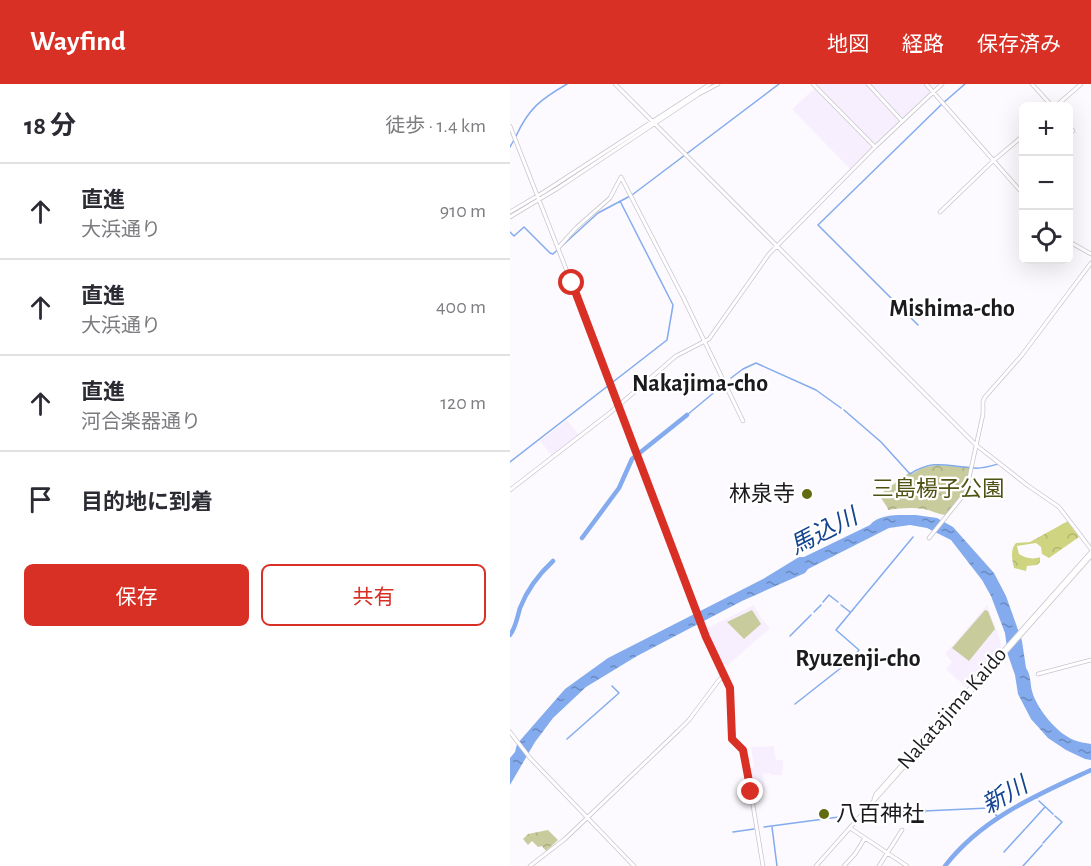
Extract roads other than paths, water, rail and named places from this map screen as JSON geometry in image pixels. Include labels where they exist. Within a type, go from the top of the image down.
[{"type":"street","points":[[615,84],[976,445],[1059,507],[1091,552]]},
{"type":"street","points":[[510,217],[710,84]]},
{"type":"street","points":[[654,122],[718,84]]},
{"type":"street","points":[[813,84],[875,147]]},
{"type":"street","points":[[868,84],[902,121]]},
{"type":"street","points":[[926,84],[1019,190]]},
{"type":"street","points":[[510,490],[618,406],[676,356],[709,339],[764,260],[875,147],[942,84]]},
{"type":"street","points":[[1032,84],[1050,102]]},
{"type":"street","points":[[1059,102],[1082,84]]},
{"type":"street","points":[[510,126],[694,606],[730,688],[732,739],[744,751],[763,866]]},
{"type":"street","points":[[940,212],[1019,138]]},
{"type":"street","points":[[558,248],[576,228],[610,198],[621,177],[743,421]]},
{"type":"street","points":[[510,212],[538,198]]},
{"type":"street","points":[[1073,244],[1091,254]]},
{"type":"street","points":[[929,537],[966,492],[984,414],[985,397],[1022,355],[1091,263]]},
{"type":"street","name":"Nakatajima Kaido","points":[[816,866],[876,794],[1091,552]]},
{"type":"street","points":[[1038,674],[1091,660]]},
{"type":"street","points":[[530,866],[553,849],[587,818],[689,720],[725,675]]},
{"type":"street","points":[[510,732],[530,758],[634,866]]},
{"type":"street","points":[[850,828],[907,866]]},
{"type":"street","points":[[879,866],[903,830]]},
{"type":"street","points":[[844,866],[865,838]]},
{"type":"water","points":[[916,515],[937,518],[953,527],[994,573],[1006,596],[1022,641],[1026,668],[1037,704],[1057,729],[1073,740],[1091,744],[1091,760],[1066,750],[1048,738],[1031,719],[1018,694],[1005,633],[991,596],[982,580],[951,540],[927,528],[910,525],[889,528],[808,569],[805,573],[742,601],[637,656],[586,687],[553,718],[535,742],[510,785],[510,758],[517,744],[565,689],[608,658],[763,579],[799,557],[804,557],[870,525],[879,518]]},
{"type":"waterway","points":[[516,136],[531,111],[567,84]]},
{"type":"waterway","points":[[510,232],[514,236],[524,227],[553,254],[598,213],[632,195],[779,84]]},
{"type":"waterway","points":[[918,325],[818,225],[965,84]]},
{"type":"waterway","points":[[510,147],[514,140]]},
{"type":"waterway","points":[[510,462],[667,340],[673,305],[620,201]]},
{"type":"waterway","points":[[731,378],[756,363],[816,390],[841,408]]},
{"type":"waterway","points":[[687,415],[723,385]]},
{"type":"waterway","points":[[844,410],[881,442],[910,474],[934,465],[977,468],[998,464]]},
{"type":"waterway","points":[[582,538],[619,488],[632,459],[687,415]]},
{"type":"waterway","points":[[795,704],[851,660],[859,650],[836,630],[913,537]]},
{"type":"waterway","points":[[510,635],[526,595],[553,561]]},
{"type":"waterway","points":[[823,602],[829,595],[838,602]]},
{"type":"waterway","points":[[814,612],[821,605]]},
{"type":"waterway","points":[[841,605],[850,612]]},
{"type":"waterway","points":[[790,636],[811,615]]},
{"type":"waterway","points":[[567,739],[619,693],[612,686]]},
{"type":"waterway","name":"新川","points":[[945,866],[960,849],[993,821],[1031,799],[1091,770]]},
{"type":"waterway","points":[[1039,801],[1053,814]]},
{"type":"waterway","points":[[1026,828],[1045,807]]},
{"type":"waterway","points":[[924,811],[989,808],[998,817]]},
{"type":"waterway","points":[[898,812],[921,811]]},
{"type":"waterway","points":[[1043,843],[1062,822],[1055,816]]},
{"type":"waterway","points":[[764,827],[839,817]]},
{"type":"waterway","points":[[772,827],[777,866]]},
{"type":"waterway","points":[[733,832],[754,829]]},
{"type":"waterway","points":[[1004,852],[1025,829]]},
{"type":"waterway","points":[[1023,866],[1042,845]]},
{"type":"place","name":"林泉寺","points":[[807,494]]},
{"type":"place","name":"八百神社","points":[[824,814]]},
{"type":"district","name":"Mishima-cho","points":[[952,309]]},
{"type":"district","name":"Nakajima-cho","points":[[700,384]]},
{"type":"district","name":"Ryuzenji-cho","points":[[858,659]]},
{"type":"park label","name":"三島楊子公園","points":[[938,489]]},
{"type":"water label","name":"馬込川","points":[[824,532]]}]
